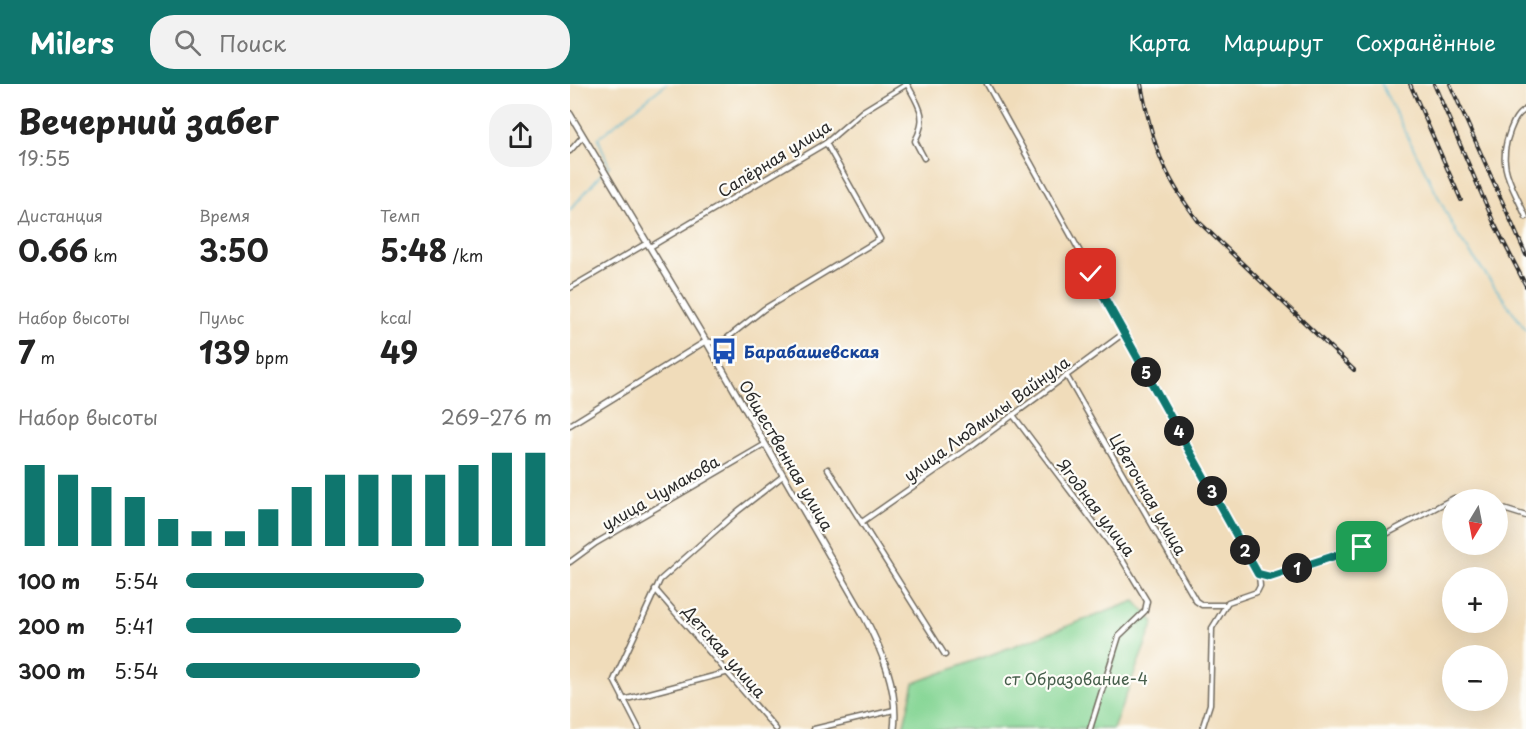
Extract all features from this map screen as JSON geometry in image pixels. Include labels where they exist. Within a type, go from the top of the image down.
[{"type":"main road","name":"Общественная улица","points":[[570,114],[706,341],[872,631],[887,669],[894,710],[894,729]]},
{"type":"street","name":"Сапёрная улица","points":[[570,288],[826,143],[863,111],[907,84]]},
{"type":"street","points":[[907,84],[923,118],[922,128],[915,141],[924,158]]},
{"type":"street","points":[[987,84],[1258,574],[1260,586],[1254,595],[1224,605],[1212,628],[1210,704],[1202,729]]},
{"type":"street","points":[[1526,109],[1514,120],[1502,157],[1526,217]]},
{"type":"street","points":[[570,151],[583,136]]},
{"type":"street","points":[[570,425],[706,341],[715,343],[726,339],[764,309],[880,239],[826,143]]},
{"type":"street","name":"улица Людмилы Вайнула","points":[[862,522],[1124,333]]},
{"type":"street","name":"Цветочная улица","points":[[1066,375],[1196,601],[1202,605],[1224,605]]},
{"type":"street","name":"Ягодная улица","points":[[1013,415],[1137,582],[1148,605],[1119,636],[1090,729]]},
{"type":"street","name":"улица Чумакова","points":[[570,562],[596,543],[764,445]]},
{"type":"street","points":[[828,469],[945,656]]},
{"type":"street","points":[[639,729],[615,684],[615,675],[655,589],[666,574],[685,556],[783,476]]},
{"type":"street","points":[[1258,574],[1270,577],[1351,552],[1442,504]]},
{"type":"street","points":[[1508,510],[1526,516]]},
{"type":"street","name":"Детская улица","points":[[655,589],[776,729]]},
{"type":"street","points":[[623,700],[729,672]]},
{"type":"street","points":[[814,729],[894,710]]},
{"type":"green space","name":"ст Образование-4","points":[[1135,601],[1154,622],[1113,729],[903,729],[914,683]]},
{"type":"waterway","points":[[606,169],[609,166],[598,138],[666,84]]},
{"type":"waterway","points":[[1381,84],[1458,236],[1526,330]]},
{"type":"waterway","points":[[570,210],[603,172]]},
{"type":"railway","points":[[1141,84],[1154,141],[1167,173],[1186,205],[1199,222],[1354,370]]},
{"type":"railway","points":[[1410,84],[1461,200]]},
{"type":"railway","points":[[1434,84],[1494,223],[1526,286]]},
{"type":"railway","points":[[1450,84],[1526,255]]},
{"type":"place","name":"Барабашевская","points":[[724,351]]},
{"type":"route","points":[[1091,274],[1258,574],[1270,577],[1362,547]]}]
